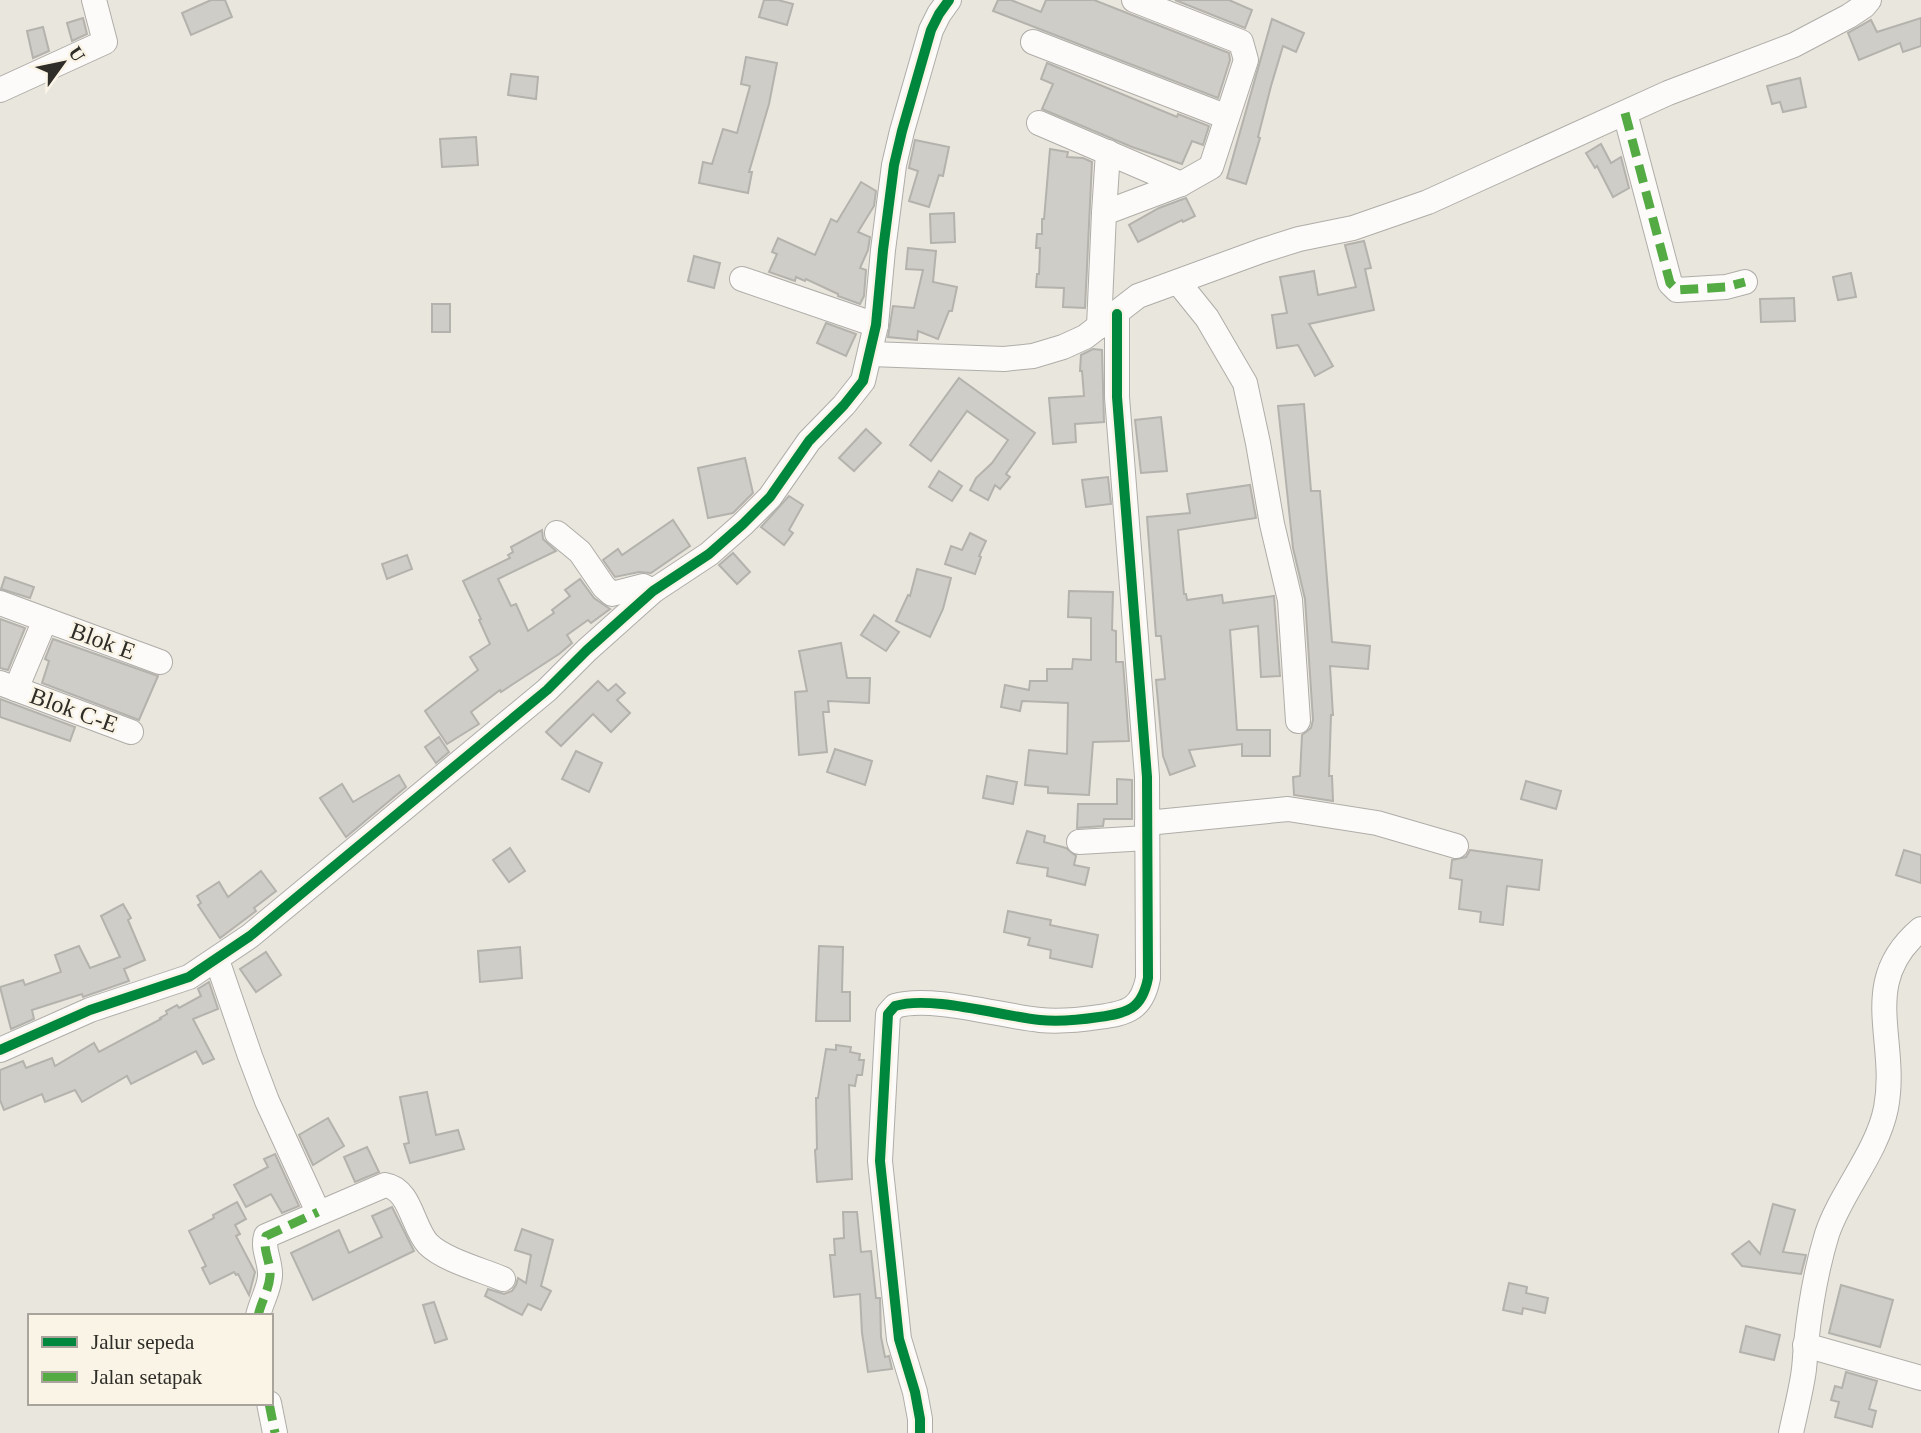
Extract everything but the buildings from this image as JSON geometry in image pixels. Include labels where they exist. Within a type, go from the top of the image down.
[{"type":"street","points":[[0,90],[105,42],[94,0]]},
{"type":"street","points":[[0,1050],[90,1010],[189,977],[217,960],[250,936],[547,690],[610,628],[653,591],[709,554],[770,497],[809,441],[863,381],[876,325],[883,250],[897,154],[931,30],[949,0]]},
{"type":"street","points":[[1104,214],[1181,184],[1211,167],[1246,60],[1241,42],[1134,0]]},
{"type":"street","points":[[871,354],[1004,359],[1063,348],[1085,337],[1138,296],[1274,247],[1353,228],[1409,209],[1668,93],[1794,45],[1849,16],[1869,0]]},
{"type":"street","points":[[1033,41],[1227,117]]},
{"type":"street","points":[[1625,113],[1670,283],[1677,290],[1726,287],[1745,282]]},
{"type":"street","points":[[1039,123],[1181,184]]},
{"type":"street","points":[[920,1433],[917,1400],[900,1339],[880,1161],[888,1013],[895,1006],[924,1003],[1036,1020],[1070,1021],[1119,1014],[1134,1007],[1145,993],[1148,978],[1147,777],[1117,397],[1108,320],[1104,214],[1108,152]]},
{"type":"street","points":[[743,279],[876,325]]},
{"type":"street","points":[[1178,282],[1207,318],[1245,383],[1272,524],[1290,600],[1298,721]]},
{"type":"street","points":[[557,533],[580,552],[604,587],[612,594],[643,586],[653,591]]},
{"type":"street","name":"Blok E","points":[[0,603],[160,662]]},
{"type":"street","points":[[8,686],[45,620]]},
{"type":"street","name":"Blok C-E","points":[[8,686],[131,732]]},
{"type":"street","points":[[1079,842],[1288,809],[1377,823],[1455,846]]},
{"type":"street","points":[[1791,1433],[1804,1374],[1805,1345],[1814,1282],[1828,1231],[1878,1131],[1885,1109],[1889,1077],[1883,996],[1887,974],[1903,945],[1921,929]]},
{"type":"street","points":[[217,960],[258,1078],[318,1212]]},
{"type":"street","points":[[259,1314],[270,1273],[264,1244],[266,1236],[384,1185],[393,1186],[400,1192],[420,1233],[429,1245],[440,1253],[503,1279]]},
{"type":"street","points":[[1805,1345],[1921,1378]]},
{"type":"street","points":[[269,1405],[275,1433]]},
{"type":"marked path","points":[[1625,113],[1670,283],[1677,290],[1726,287],[1745,282]]},
{"type":"marked path","points":[[259,1314],[270,1276],[266,1236],[318,1212]]},
{"type":"marked path","points":[[269,1405],[275,1433]]},
{"type":"cycle path","points":[[0,1050],[90,1010],[189,977],[250,936],[547,690],[653,591],[709,554],[770,497],[809,441],[863,381],[876,325],[894,165],[931,30],[949,0]]},
{"type":"cycle path","points":[[920,1433],[915,1392],[899,1339],[880,1161],[888,1014],[895,1006],[927,1003],[1040,1020],[1092,1018],[1118,1014],[1132,1008],[1142,997],[1148,978],[1147,777],[1117,397],[1117,314]]}]
